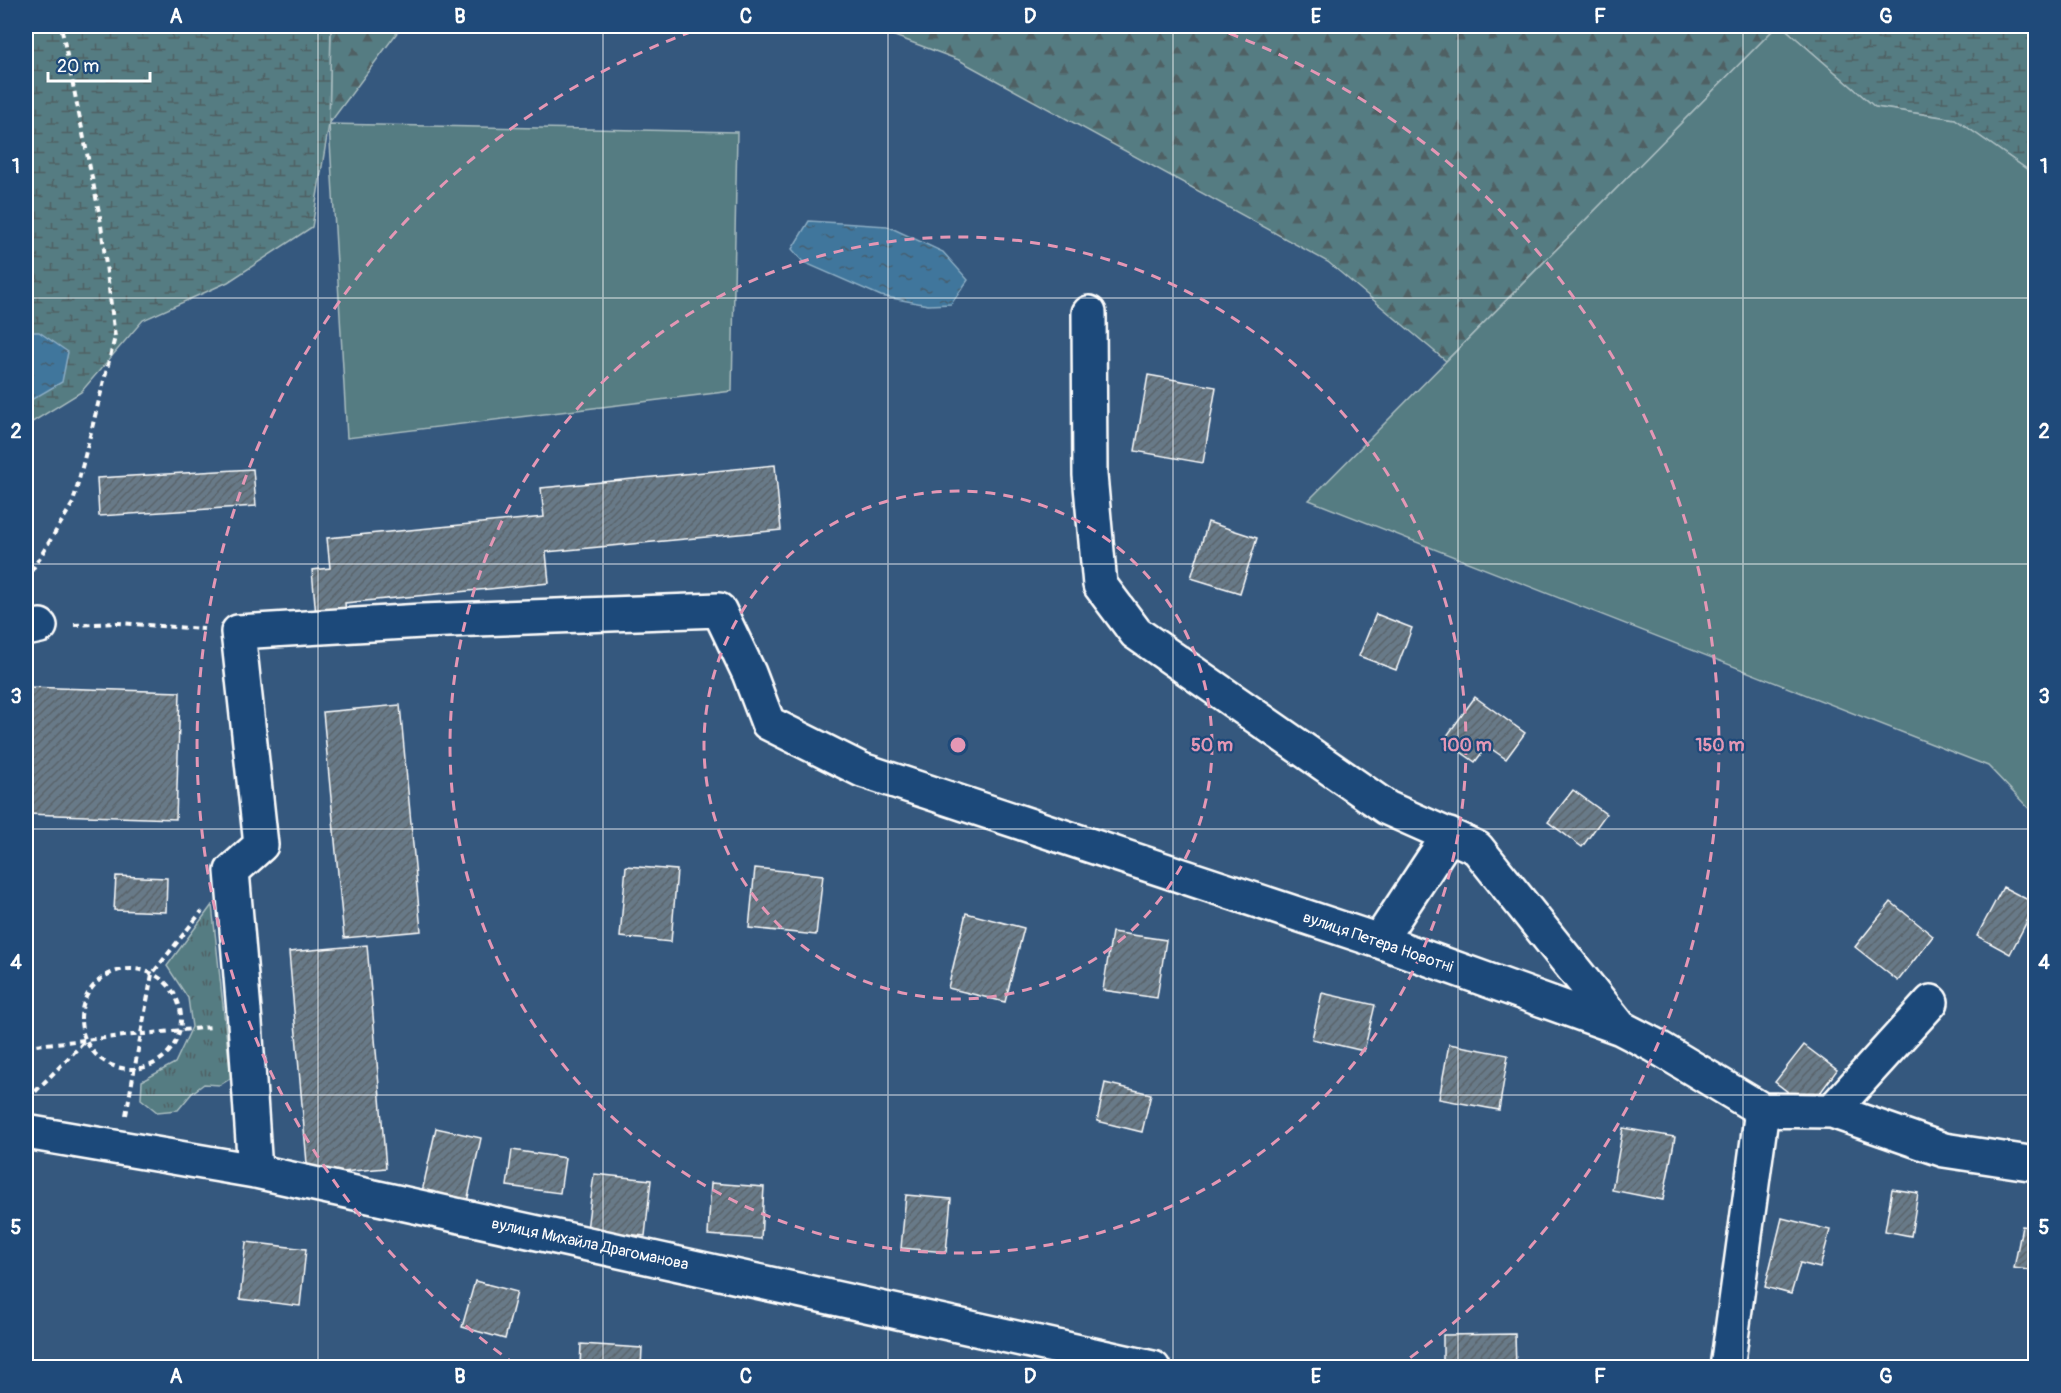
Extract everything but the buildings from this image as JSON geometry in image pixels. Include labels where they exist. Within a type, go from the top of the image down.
[{"type":"street","points":[[1089,313],[1090,475],[1100,585],[1136,633],[1387,808],[1477,848],[1621,1028]]},
{"type":"street","name":"вулиця Петера Новотні","points":[[238,632],[422,621],[719,610],[749,673],[768,723],[862,770],[1379,941],[1621,1028],[1654,1045],[1762,1110]]},
{"type":"street","points":[[238,632],[261,845],[232,871],[255,1171]]},
{"type":"street","points":[[1379,941],[1449,836]]},
{"type":"street","points":[[1832,1111],[1931,1002]]},
{"type":"street","points":[[1727,1368],[1762,1110],[1832,1111],[1944,1150],[2036,1164]]},
{"type":"street","name":"вулиця Михайла Драгоманова","points":[[26,1132],[255,1171],[1153,1368]]},
{"type":"path","points":[[26,580],[73,503],[115,338],[100,218],[61,26]]},
{"type":"path","points":[[33,628],[118,623],[238,632]]},
{"type":"path","points":[[119,1148],[152,974],[232,871]]},
{"type":"path","points":[[135,969],[152,974],[166,983],[177,997],[182,1013],[181,1030],[174,1046],[164,1058],[150,1066],[135,1070],[120,1068],[106,1063],[85,1041],[81,1024],[83,1006],[90,991],[102,978],[118,971],[135,969]]},
{"type":"path","points":[[26,1046],[245,1023]]},
{"type":"path","points":[[26,1101],[85,1041]]},
{"type":"green space","points":[[26,26],[331,26],[329,124],[312,227],[228,282],[143,320],[81,392],[26,426]]},
{"type":"green space","points":[[331,26],[402,26],[329,124]]},
{"type":"green space","points":[[868,26],[1777,26],[1446,361],[1328,262],[959,60]]},
{"type":"green space","points":[[1777,26],[1782,26],[1875,107],[1955,119],[2035,175],[2035,815],[1988,766],[1309,500]]},
{"type":"green space","points":[[1782,26],[2035,26],[2035,175],[1955,119],[1875,107]]},
{"type":"green space","points":[[329,124],[737,132],[732,391],[347,438]]},
{"type":"green space","points":[[212,905],[231,1078],[220,1085],[204,1084],[192,1093],[178,1110],[157,1112],[141,1099],[142,1081],[175,1063],[192,1027],[188,998],[167,966]]},
{"type":"water","points":[[809,221],[887,226],[943,252],[968,280],[951,304],[928,305],[881,296],[803,262],[792,249]]},
{"type":"water","points":[[26,332],[39,332],[68,352],[62,382],[26,403]]}]
